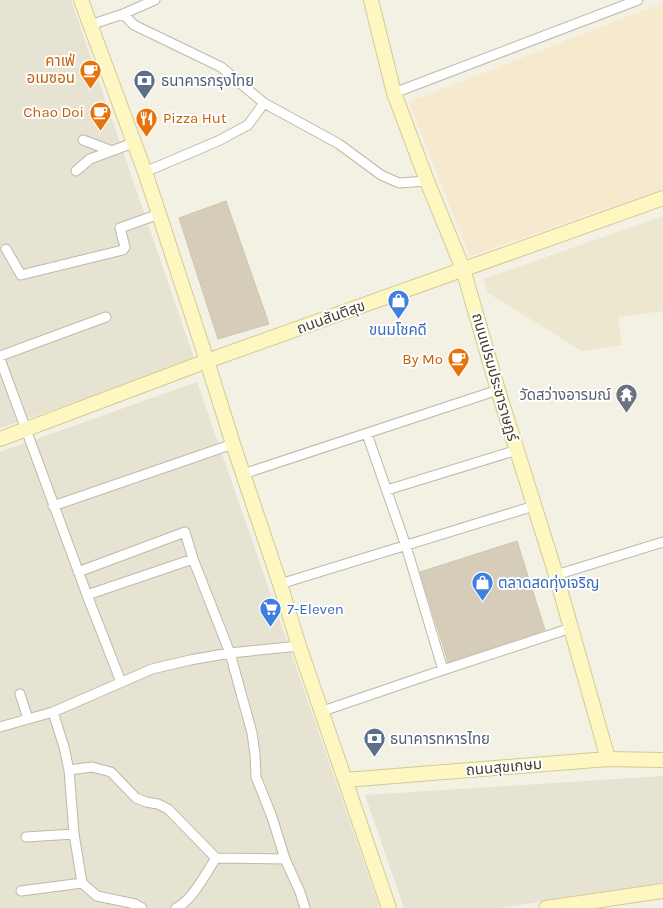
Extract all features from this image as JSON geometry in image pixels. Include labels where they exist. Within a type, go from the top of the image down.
[{"type":"street","points":[[81,0],[145,172],[320,712],[389,908]]},
{"type":"street","points":[[90,25],[123,14],[155,0]]},
{"type":"street","name":"ถนนเปรมประชาราษฏร์","points":[[370,0],[394,94],[427,182],[464,269],[498,390],[556,574],[608,759]]},
{"type":"street","points":[[394,94],[638,0]]},
{"type":"street","points":[[123,14],[134,25],[221,66],[264,103],[339,144],[381,175],[399,183],[427,182]]},
{"type":"street","points":[[145,172],[218,141],[248,125],[264,103]]},
{"type":"street","points":[[83,140],[112,151]]},
{"type":"street","points":[[76,171],[90,159],[133,142]]},
{"type":"street","name":"ถนนสันติสุข","points":[[0,439],[207,361],[663,198]]},
{"type":"street","points":[[6,249],[22,275],[123,250],[125,247],[120,228],[159,214]]},
{"type":"street","points":[[106,317],[0,357],[86,595],[121,682]]},
{"type":"street","points":[[243,474],[498,390]]},
{"type":"street","points":[[367,434],[406,546],[443,670]]},
{"type":"street","points":[[54,506],[233,444]]},
{"type":"street","points":[[387,490],[517,450]]},
{"type":"street","points":[[280,584],[534,506]]},
{"type":"street","points":[[78,572],[185,532],[193,559],[230,653],[252,733],[256,777],[272,817],[285,859],[305,908]]},
{"type":"street","points":[[556,574],[663,542]]},
{"type":"street","points":[[86,595],[193,559]]},
{"type":"street","points":[[320,712],[571,628]]},
{"type":"street","points":[[0,727],[53,712],[152,669],[230,653],[299,646]]},
{"type":"street","points":[[20,694],[28,719]]},
{"type":"street","points":[[53,712],[69,770],[74,834],[82,882],[97,896],[135,904],[142,908]]},
{"type":"street","name":"ถนนสุขเกษม","points":[[345,780],[608,759],[663,760]]},
{"type":"street","points":[[69,770],[92,766],[111,772],[136,798],[168,809],[216,858],[285,859]]},
{"type":"street","points":[[26,837],[74,834]]},
{"type":"street","points":[[176,908],[181,906],[191,895],[216,858]]},
{"type":"street","points":[[21,891],[82,882]]},
{"type":"street","points":[[546,908],[663,891]]},
{"type":"shaded area","points":[[0,0],[71,0],[195,361],[0,428]]},
{"type":"shaded area","points":[[663,3],[663,189],[470,256],[409,102]]},
{"type":"shaded area","points":[[663,216],[663,311],[618,317],[622,345],[582,351],[488,293],[484,279]]},
{"type":"shaded area","points":[[197,382],[379,906],[378,908],[0,908],[0,452]]},
{"type":"shaded area","points":[[663,776],[663,883],[499,908],[404,908],[365,795]]},
{"type":"building","points":[[226,201],[269,324],[218,339],[179,218]]},
{"type":"building","name":"ตลาดสดทุ่งเจริญ","points":[[517,541],[545,630],[448,662],[420,572]]},
{"type":"place","name":"คาเฟ่ อเมซอน","points":[[91,89]]},
{"type":"place","name":"ธนาคารกรุงไทย","points":[[145,100]]},
{"type":"place","name":"Chao Doi","points":[[100,131]]},
{"type":"place","name":"Pizza Hut","points":[[147,137]]},
{"type":"place","name":"ขนมโชคดี","points":[[398,320]]},
{"type":"place","name":"By Mo","points":[[459,378]]},
{"type":"place","name":"วัดสว่างอารมณ์","points":[[627,414]]},
{"type":"place","name":"ตลาดสดทุ่งเจริญ","points":[[482,602]]},
{"type":"place","name":"7-Eleven","points":[[271,628]]},
{"type":"place","name":"ธนาคารทหารไทย","points":[[374,758]]}]
